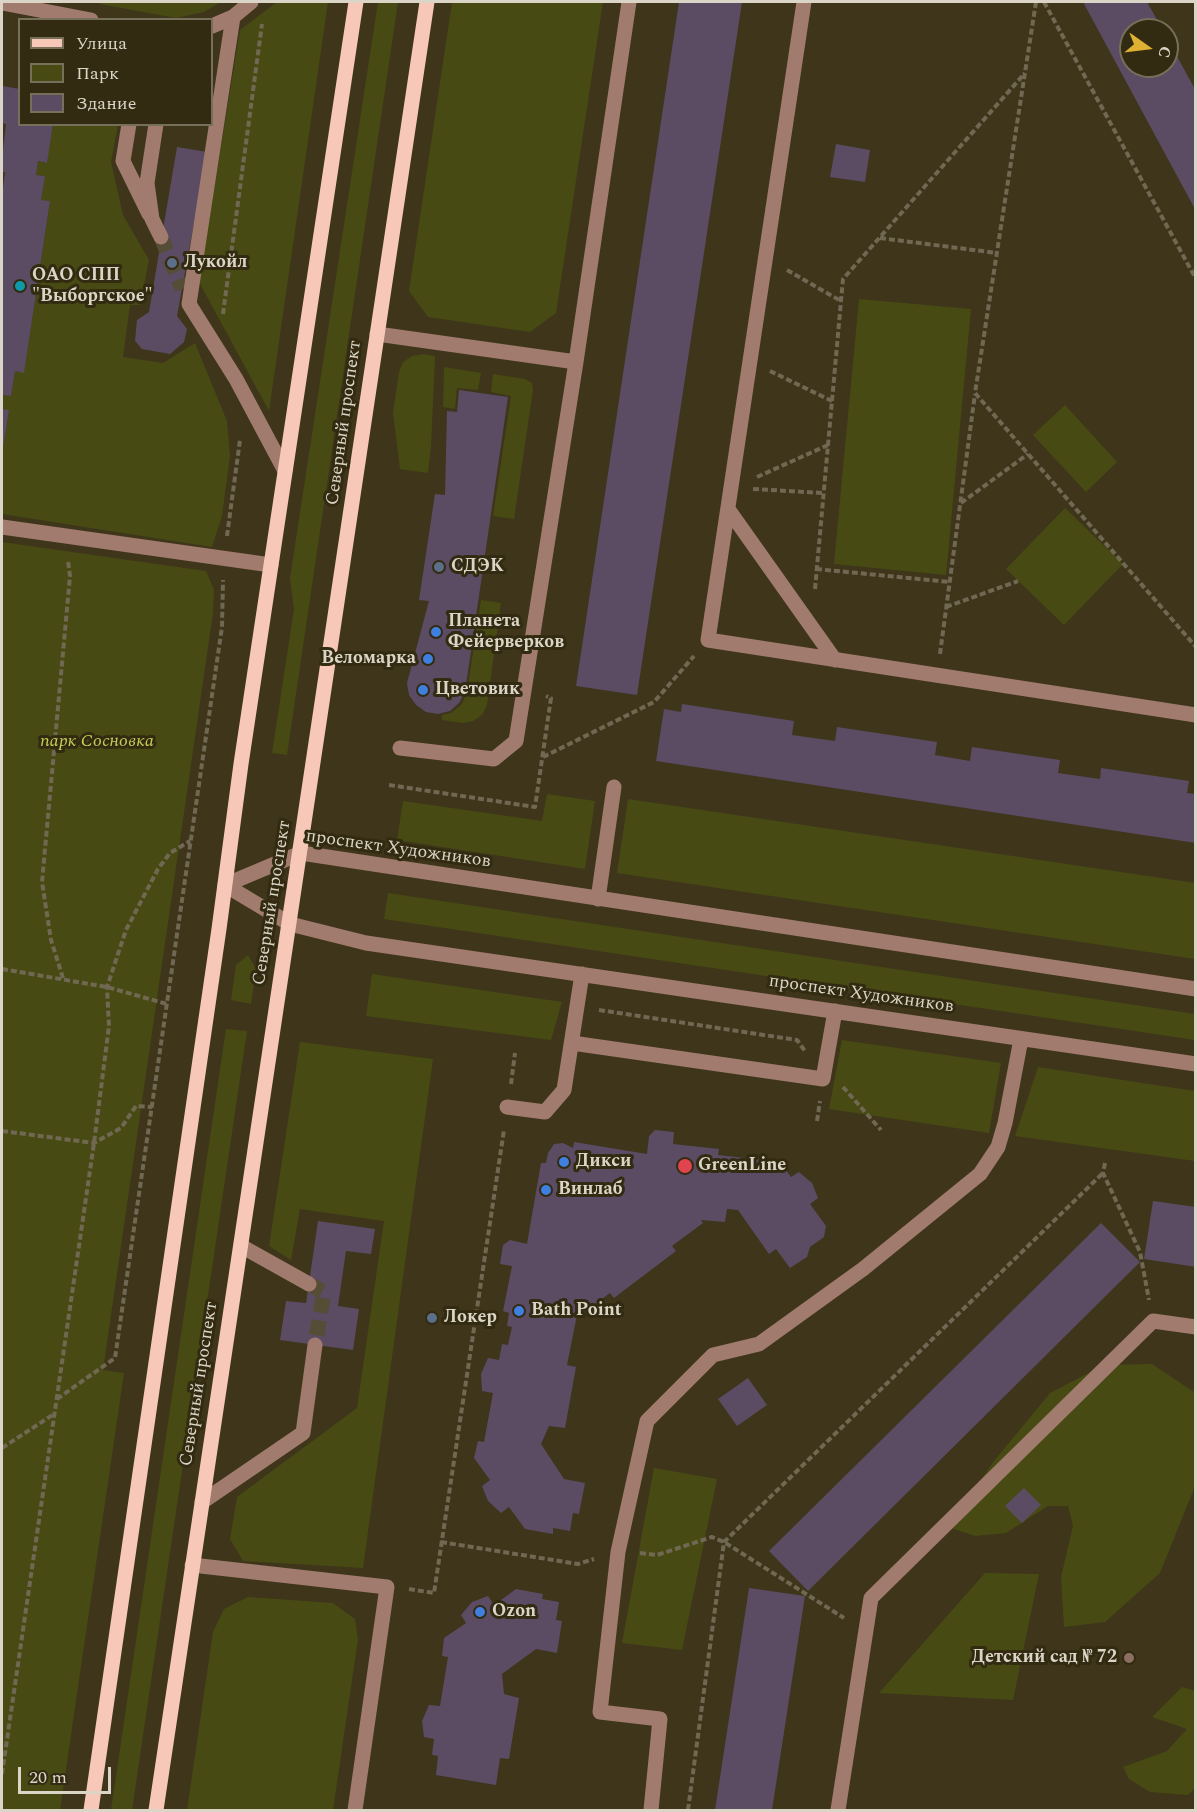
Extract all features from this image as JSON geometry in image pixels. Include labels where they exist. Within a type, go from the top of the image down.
[{"type":"main road","points":[[91,1810],[243,752],[356,2]]},
{"type":"main road","name":"Северный проспект","points":[[156,1810],[427,2]]},
{"type":"street","points":[[213,26],[233,17],[251,2]]},
{"type":"street","points":[[400,748],[494,759],[516,741],[576,362],[629,2]]},
{"type":"street","points":[[804,2],[708,640],[1196,715]]},
{"type":"street","points":[[2,3],[81,18]]},
{"type":"street","points":[[233,17],[185,296],[241,388],[285,471]]},
{"type":"street","points":[[129,126],[123,162],[161,237]]},
{"type":"street","points":[[152,219],[147,183],[156,126]]},
{"type":"street","points":[[377,334],[576,362]]},
{"type":"street","points":[[728,509],[835,660]]},
{"type":"street","points":[[2,527],[272,565]]},
{"type":"street","points":[[598,899],[614,787]]},
{"type":"street","name":"проспект Художников","points":[[225,885],[301,853],[1196,989]]},
{"type":"street","name":"проспект Художников","points":[[225,885],[290,924],[366,943],[1196,1064]]},
{"type":"street","points":[[507,1107],[545,1112],[564,1090],[582,974]]},
{"type":"street","points":[[572,1043],[823,1079],[835,1011]]},
{"type":"street","points":[[651,1810],[660,1719],[600,1712],[618,1552],[647,1421],[713,1355],[759,1344],[863,1269],[980,1174],[998,1147],[1005,1123],[1021,1039]]},
{"type":"street","points":[[241,1246],[309,1284]]},
{"type":"street","points":[[838,1810],[871,1598],[1153,1321],[1196,1327]]},
{"type":"street","points":[[202,1502],[303,1433],[315,1345]]},
{"type":"street","points":[[192,1565],[387,1587],[355,1810]]},
{"type":"path","points":[[937,675],[975,393],[1036,2]]},
{"type":"path","points":[[1044,2],[1196,279]]},
{"type":"path","points":[[218,350],[263,13]]},
{"type":"path","points":[[811,626],[843,279],[1025,72]]},
{"type":"path","points":[[880,238],[997,253]]},
{"type":"path","points":[[765,258],[841,301]]},
{"type":"path","points":[[750,361],[832,401]]},
{"type":"path","points":[[975,393],[1196,647]]},
{"type":"path","points":[[731,488],[828,445]]},
{"type":"path","points":[[960,504],[1028,454]]},
{"type":"path","points":[[731,488],[823,493]]},
{"type":"path","points":[[63,978],[51,940],[42,882],[70,576],[65,536]]},
{"type":"path","points":[[816,569],[950,582]]},
{"type":"path","points":[[946,607],[1018,581]]},
{"type":"path","points":[[542,757],[654,702],[708,640]]},
{"type":"path","points":[[57,1399],[115,1359],[203,758]]},
{"type":"path","points":[[2,1774],[94,1143],[109,1026],[107,987],[126,930],[158,869],[170,853],[190,840]]},
{"type":"path","points":[[2,969],[107,987],[167,1004]]},
{"type":"path","points":[[387,1587],[434,1593],[515,1053]]},
{"type":"path","points":[[841,1085],[881,1130]]},
{"type":"path","points":[[2,1131],[94,1143],[122,1128],[135,1106],[152,1107]]},
{"type":"path","points":[[687,1810],[724,1542],[1103,1173],[1105,1163]]},
{"type":"path","points":[[1103,1173],[1140,1252],[1153,1321]]},
{"type":"path","points":[[2,1448],[55,1414]]},
{"type":"path","points":[[441,1542],[578,1564],[618,1552],[657,1555],[712,1537],[724,1542],[866,1632]]},
{"type":"green space","points":[[100,2],[221,2],[204,12],[176,18],[100,4]]},
{"type":"green space","points":[[277,2],[328,2],[269,411],[199,282],[240,30]]},
{"type":"green space","points":[[378,2],[398,2],[287,755],[272,753],[294,609],[290,578]]},
{"type":"green space","points":[[452,2],[603,2],[556,313],[530,332],[428,317],[409,291]]},
{"type":"green space","points":[[53,126],[118,126],[111,162],[123,215],[149,260],[140,305],[130,305],[123,357],[163,363],[195,343],[227,421],[230,456],[222,516],[212,547],[2,514],[2,457],[9,411],[2,409],[2,395],[11,396],[15,371],[24,372],[50,202],[41,200],[45,176],[36,175],[38,161],[46,163]]},
{"type":"green space","points":[[859,299],[971,309],[946,575],[834,564]]},
{"type":"green space","points":[[423,354],[435,356],[428,473],[400,469],[393,413],[399,372],[403,362],[412,356]]},
{"type":"green space","points":[[444,367],[481,373],[478,390],[457,388],[455,409],[443,407]]},
{"type":"green space","points":[[493,374],[525,379],[532,383],[533,390],[514,519],[493,516],[511,396],[491,392]]},
{"type":"green space","points":[[1065,405],[1117,462],[1086,492],[1033,435]]},
{"type":"green space","points":[[1065,508],[1123,564],[1064,625],[1006,569]]},
{"type":"green space","name":"парк Сосновка","points":[[2,542],[206,571],[214,590],[213,613],[103,1370],[124,1373],[60,1810],[2,1810]]},
{"type":"green space","points":[[481,600],[501,603],[487,705],[482,715],[473,721],[463,723],[442,720],[442,715],[451,713],[462,704],[467,692]]},
{"type":"green space","points":[[547,794],[595,801],[585,869],[397,840],[403,801],[542,821]]},
{"type":"green space","points":[[628,799],[1195,883],[1195,959],[617,873]]},
{"type":"green space","points":[[388,893],[1195,1014],[1195,1040],[384,919]]},
{"type":"green space","points":[[248,955],[256,969],[251,1004],[231,1000],[236,965]]},
{"type":"green space","points":[[372,974],[562,1002],[551,1040],[366,1016]]},
{"type":"green space","points":[[226,1029],[247,1031],[132,1810],[111,1810]]},
{"type":"green space","points":[[842,1040],[1001,1063],[989,1133],[829,1109]]},
{"type":"green space","points":[[300,1042],[433,1059],[363,1568],[243,1561],[230,1539],[237,1497],[357,1408],[384,1221],[300,1209],[291,1260],[269,1246]]},
{"type":"green space","points":[[1038,1067],[1195,1091],[1195,1161],[1015,1136]]},
{"type":"green space","points":[[1152,1364],[1194,1392],[1196,1473],[1193,1491],[1160,1573],[1105,1622],[1064,1627],[1061,1577],[1073,1526],[1068,1506],[1048,1506],[1006,1533],[975,1536],[948,1527],[994,1461],[1050,1393],[1104,1365]]},
{"type":"green space","points":[[654,1468],[717,1479],[682,1650],[622,1643]]},
{"type":"green space","points":[[985,1573],[1039,1574],[1013,1700],[879,1693]]},
{"type":"green space","points":[[248,1597],[333,1603],[355,1619],[358,1639],[333,1810],[187,1810],[213,1632],[224,1609]]},
{"type":"green space","points":[[1182,1687],[1195,1691],[1195,1788],[1188,1795],[1150,1792],[1129,1779],[1123,1767],[1167,1751],[1187,1729],[1152,1717]]},
{"type":"building","points":[[679,2],[742,2],[637,695],[576,686]]},
{"type":"building","points":[[1083,2],[1147,2],[1156,18],[1119,18],[1119,69]]},
{"type":"building","points":[[1179,60],[1196,91],[1196,211],[1124,78],[1179,78]]},
{"type":"building","name":"ОАО СПП \"Выборгское\"","points":[[2,86],[18,89],[18,126],[53,126],[47,163],[38,161],[36,175],[45,176],[41,200],[50,201],[24,373],[15,371],[11,396],[2,395],[2,197],[5,172],[2,172],[2,158],[6,124],[2,123]]},
{"type":"building","points":[[836,144],[870,150],[865,182],[830,177]]},
{"type":"building","name":"Лукойл","points":[[177,147],[207,152],[177,316],[187,329],[184,342],[170,354],[142,349],[135,341],[137,320],[149,312]]},
{"type":"building","points":[[459,390],[508,397],[465,692],[459,703],[450,711],[438,714],[426,712],[416,705],[409,695],[407,683],[429,601],[419,600],[435,494],[445,495],[447,411],[457,412]]},
{"type":"building","points":[[2,409],[9,410],[3,449],[2,448]]},
{"type":"building","points":[[682,704],[794,721],[792,735],[835,741],[837,727],[937,742],[935,755],[970,761],[972,747],[1060,760],[1058,773],[1100,779],[1101,768],[1189,781],[1187,793],[1196,794],[1196,843],[656,761],[664,709],[681,712]]},
{"type":"building","points":[[655,1130],[674,1132],[673,1144],[719,1149],[718,1155],[780,1162],[791,1177],[799,1172],[812,1183],[818,1198],[810,1204],[826,1226],[824,1237],[810,1247],[807,1257],[790,1268],[776,1249],[769,1254],[738,1210],[727,1209],[725,1222],[701,1220],[703,1223],[672,1246],[676,1251],[614,1298],[610,1293],[578,1317],[577,1315],[567,1365],[576,1367],[565,1428],[549,1426],[541,1444],[564,1479],[585,1483],[579,1514],[573,1513],[570,1531],[553,1528],[553,1534],[525,1529],[509,1507],[501,1513],[488,1501],[482,1486],[490,1480],[474,1458],[478,1441],[484,1442],[493,1393],[482,1391],[481,1374],[488,1358],[499,1360],[502,1344],[508,1345],[512,1327],[507,1326],[509,1313],[503,1311],[512,1266],[500,1264],[503,1245],[510,1240],[527,1244],[541,1163],[546,1163],[548,1153],[554,1144],[563,1143],[573,1148],[574,1142],[647,1154],[649,1136]]},
{"type":"building","points":[[1153,1201],[1196,1207],[1196,1267],[1144,1259]]},
{"type":"building","points":[[318,1221],[375,1229],[371,1254],[346,1251],[338,1306],[359,1309],[353,1350],[280,1340],[286,1301],[306,1303]]},
{"type":"building","points":[[1101,1223],[1140,1262],[808,1591],[769,1551]]},
{"type":"building","points":[[748,1378],[767,1405],[737,1426],[718,1399]]},
{"type":"building","points":[[1024,1488],[1041,1505],[1022,1523],[1005,1506]]},
{"type":"building","points":[[749,1588],[805,1596],[772,1810],[715,1810]]},
{"type":"building","points":[[516,1589],[543,1594],[542,1599],[559,1602],[556,1620],[562,1621],[557,1653],[536,1649],[502,1674],[504,1694],[519,1698],[509,1759],[500,1758],[496,1785],[436,1775],[438,1756],[432,1755],[434,1739],[424,1737],[422,1721],[429,1705],[440,1706],[448,1657],[442,1656],[444,1638],[466,1623],[461,1615],[472,1602],[488,1596],[494,1605]]},
{"type":"tunnel","points":[[161,237],[182,289]]},
{"type":"tunnel","points":[[309,1284],[324,1292],[315,1345]]},
{"type":"place","name":"Лукойл","points":[[172,263]]},
{"type":"place","name":"ОАО СПП \"Выборгское\"","points":[[20,286]]},
{"type":"place","name":"СДЭК","points":[[439,567]]},
{"type":"place","name":"Планета Фейерверков","points":[[436,632]]},
{"type":"place","name":"Веломарка","points":[[428,659]]},
{"type":"place","name":"Цветовик","points":[[423,690]]},
{"type":"place","name":"Дикси","points":[[564,1162]]},
{"type":"place","name":"GreenLine","points":[[685,1166]]},
{"type":"place","name":"Винлаб","points":[[546,1190]]},
{"type":"place","name":"Bath Point","points":[[519,1311]]},
{"type":"place","name":"Локер","points":[[432,1318]]},
{"type":"place","name":"Ozon","points":[[480,1612]]},
{"type":"place","name":"Детский сад № 72","points":[[1129,1658]]}]
